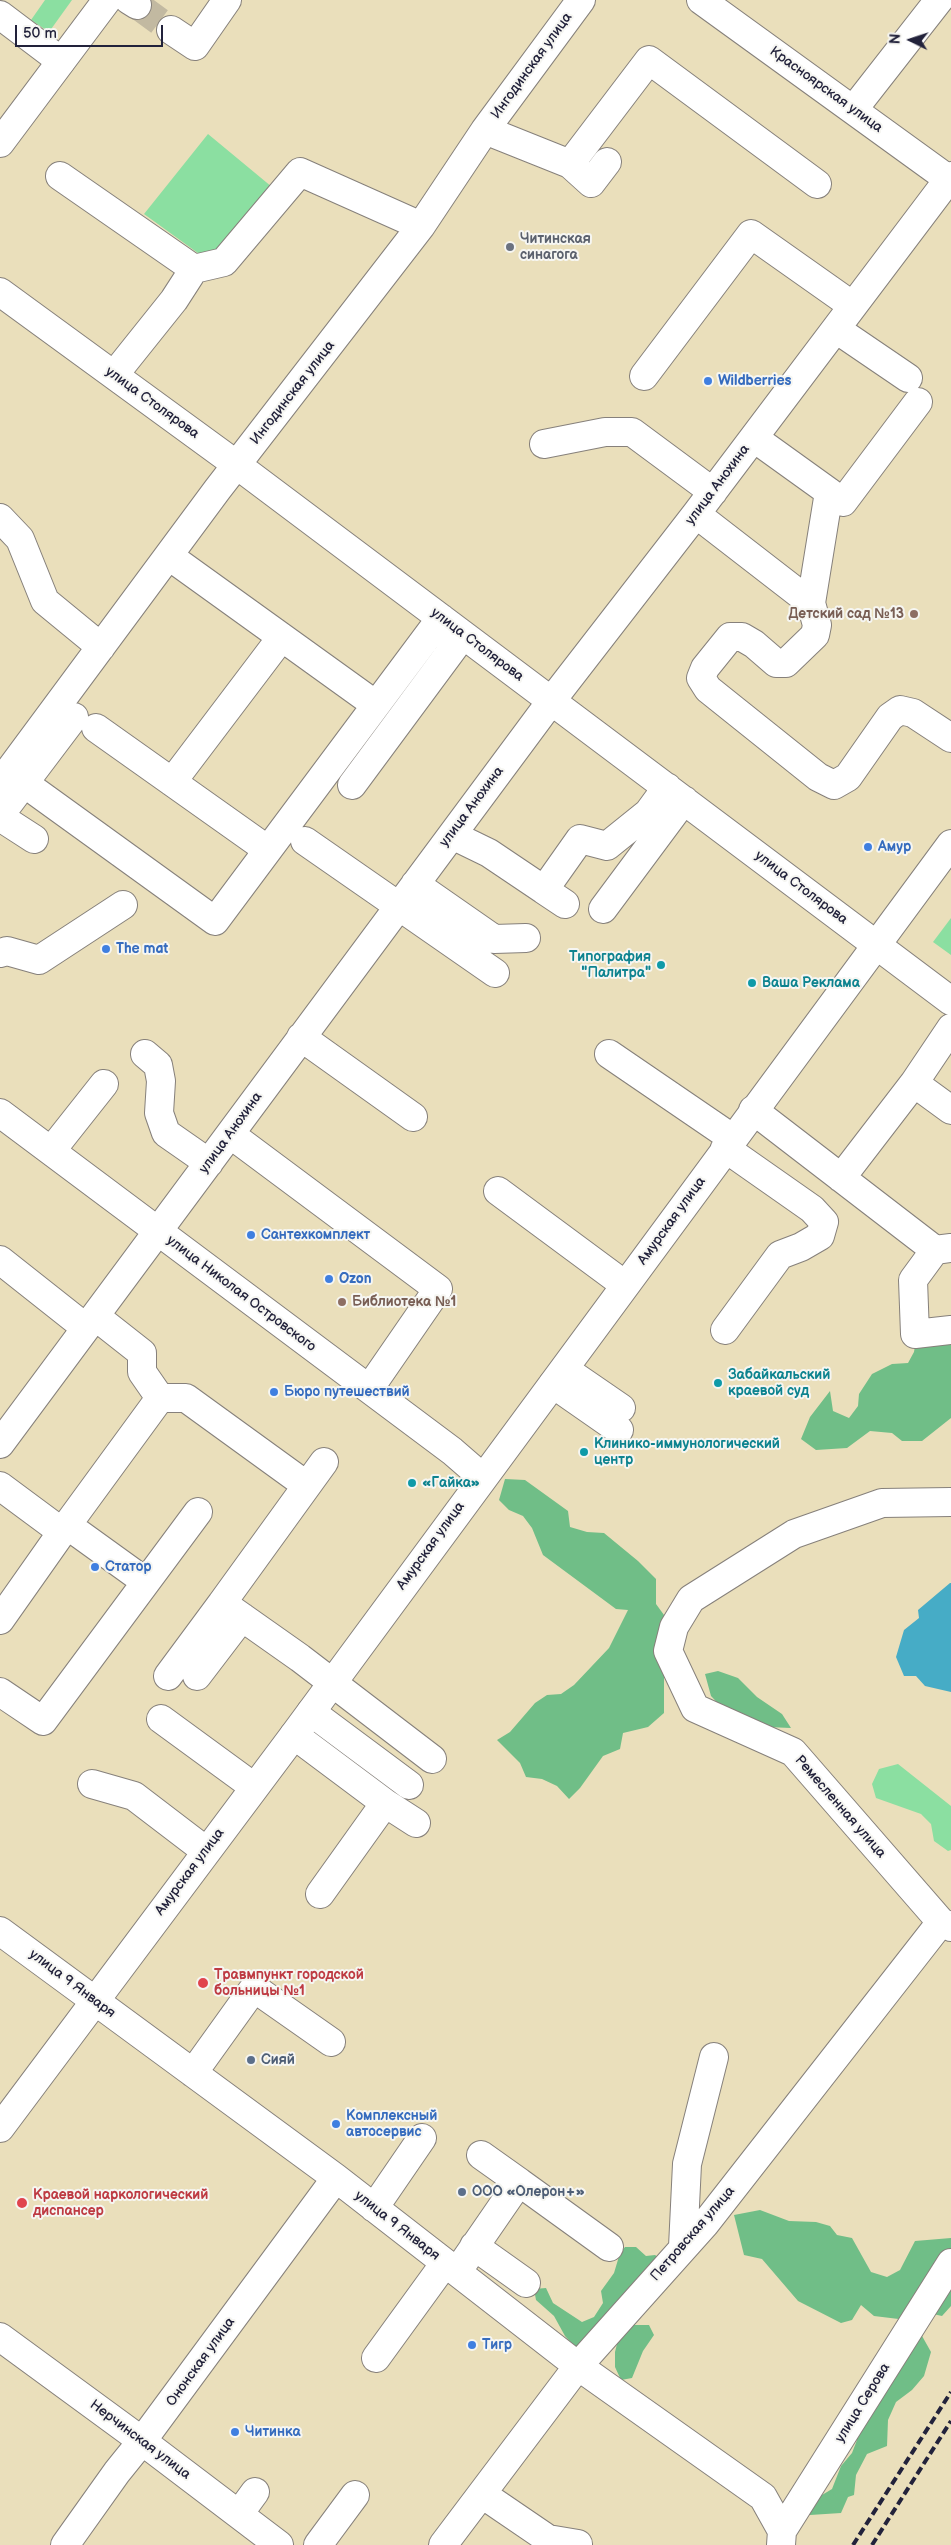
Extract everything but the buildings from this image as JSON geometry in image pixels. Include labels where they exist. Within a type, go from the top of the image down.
[{"type":"street","points":[[0,143],[107,0]]},
{"type":"street","points":[[172,30],[195,46],[227,0]]},
{"type":"street","name":"Ингодинская улица","points":[[12,783],[101,647],[237,465],[421,226],[485,130],[581,0]]},
{"type":"street","points":[[853,110],[939,0]]},
{"type":"street","name":"Красноярская улица","points":[[712,3],[853,110],[950,179]]},
{"type":"street","points":[[0,15],[58,66]]},
{"type":"street","points":[[0,31],[58,66]]},
{"type":"street","points":[[570,164],[649,60],[817,184]]},
{"type":"street","points":[[485,130],[570,164],[591,183],[607,162]]},
{"type":"street","points":[[114,375],[174,300],[194,269],[224,262],[300,172],[421,226]]},
{"type":"street","points":[[60,176],[194,269]]},
{"type":"street","name":"улица Анохина","points":[[0,1444],[552,700],[713,492],[950,179]]},
{"type":"street","points":[[644,376],[751,234],[853,306]]},
{"type":"street","name":"улица Столярова","points":[[0,292],[237,465],[552,700],[951,1002]]},
{"type":"street","points":[[754,438],[843,502],[913,390],[836,329]]},
{"type":"street","points":[[544,444],[605,432],[632,432],[713,492]]},
{"type":"street","points":[[829,492],[811,603],[817,625],[815,635],[786,664],[776,663],[754,644],[742,637],[730,637],[706,668],[701,678],[708,689],[818,777],[834,785],[848,777],[890,717],[900,710],[913,713],[951,738]]},
{"type":"street","points":[[696,514],[811,603]]},
{"type":"street","points":[[0,518],[20,539],[45,601],[101,647]]},
{"type":"street","points":[[169,556],[376,705]]},
{"type":"street","points":[[12,783],[215,921],[441,618]]},
{"type":"street","points":[[352,786],[463,634]]},
{"type":"street","points":[[172,782],[281,638]]},
{"type":"street","points":[[34,838],[0,816],[12,783],[85,723],[268,850]]},
{"type":"street","points":[[452,835],[489,854],[555,897],[580,839],[606,846],[675,793]]},
{"type":"street","points":[[603,909],[675,793]]},
{"type":"street","points":[[305,841],[494,939],[526,938]]},
{"type":"street","name":"Амурская улица","points":[[0,2128],[94,1999],[294,1735],[482,1477],[951,844]]},
{"type":"street","points":[[407,894],[495,973]]},
{"type":"street","points":[[0,953],[7,951],[39,960],[124,905]]},
{"type":"street","points":[[841,1178],[914,1083],[951,1028]]},
{"type":"street","points":[[301,1037],[413,1117]]},
{"type":"street","points":[[145,1054],[158,1065],[161,1081],[159,1113],[166,1134],[209,1163]]},
{"type":"street","points":[[609,1054],[729,1143],[812,1208],[824,1222],[820,1236],[801,1248],[780,1255],[726,1330]]},
{"type":"street","points":[[914,1083],[951,1110]]},
{"type":"street","points":[[51,1151],[104,1084]]},
{"type":"street","points":[[753,1110],[841,1178],[943,1249],[913,1280],[915,1334],[951,1330]]},
{"type":"street","name":"улица Николая Островского","points":[[0,1113],[369,1389],[482,1477]]},
{"type":"street","points":[[230,1134],[438,1289],[369,1389]]},
{"type":"street","points":[[498,1191],[625,1285]]},
{"type":"street","points":[[0,1260],[91,1322],[142,1352],[142,1372],[160,1398]]},
{"type":"street","points":[[558,1376],[620,1419]]},
{"type":"street","points":[[160,1398],[186,1398],[306,1485]]},
{"type":"street","points":[[0,1620],[64,1528],[160,1398]]},
{"type":"street","points":[[197,1676],[232,1610],[306,1485],[324,1462]]},
{"type":"street","points":[[0,1486],[146,1582]]},
{"type":"street","name":"Ремесленная улица","points":[[946,1925],[793,1752],[695,1708],[668,1651],[674,1627],[691,1598],[794,1534],[882,1503],[951,1502]]},
{"type":"street","points":[[0,1692],[43,1722],[198,1512]]},
{"type":"street","points":[[232,1610],[332,1682],[432,1759]]},
{"type":"street","points":[[168,1676],[232,1610]]},
{"type":"street","points":[[311,1712],[409,1785]]},
{"type":"street","points":[[161,1719],[254,1787]]},
{"type":"street","points":[[294,1735],[385,1803],[416,1823]]},
{"type":"street","points":[[92,1784],[134,1796],[206,1851]]},
{"type":"street","points":[[320,1894],[385,1803]]},
{"type":"street","name":"Петровская улица","points":[[443,2545],[578,2366],[706,2224],[946,1925]]},
{"type":"street","name":"улица 9 Января","points":[[0,1931],[336,2178],[578,2366],[763,2497],[781,2538]]},
{"type":"street","points":[[193,2073],[254,1988],[331,2042]]},
{"type":"street","points":[[683,2248],[687,2164],[714,2057]]},
{"type":"street","points":[[374,2208],[422,2138]]},
{"type":"street","points":[[481,2155],[609,2247]]},
{"type":"street","name":"Ононская улица","points":[[73,2542],[116,2472],[142,2441],[336,2178]]},
{"type":"street","points":[[376,2358],[451,2267],[474,2246],[519,2182]]},
{"type":"street","points":[[474,2246],[526,2283]]},
{"type":"street","name":"улица Серова","points":[[781,2538],[951,2263]]},
{"type":"street","name":"Нерчинская улица","points":[[0,2337],[279,2545]]},
{"type":"street","points":[[239,2514],[255,2492]]},
{"type":"street","points":[[482,2494],[548,2539],[578,2544]]},
{"type":"street","points":[[318,2545],[355,2495]]},
{"type":"green space","points":[[45,0],[72,0],[49,32],[31,20]]},
{"type":"green space","points":[[208,134],[272,187],[217,253],[202,256],[144,214]]},
{"type":"green space","points":[[951,918],[951,955],[933,942]]},
{"type":"green space","points":[[951,1334],[951,1418],[922,1441],[902,1441],[892,1433],[870,1431],[847,1448],[816,1450],[801,1439],[810,1417],[830,1391],[833,1411],[849,1418],[858,1406],[859,1394],[872,1374],[892,1364],[908,1363],[914,1352],[916,1339]]},
{"type":"green space","points":[[505,1479],[525,1480],[568,1511],[570,1527],[587,1532],[604,1533],[638,1561],[656,1579],[656,1604],[664,1615],[664,1713],[648,1727],[623,1733],[620,1749],[603,1756],[580,1788],[569,1799],[557,1786],[542,1779],[526,1777],[520,1763],[497,1740],[510,1732],[535,1703],[547,1695],[561,1694],[574,1685],[609,1648],[628,1610],[616,1609],[543,1555],[532,1528],[523,1516],[509,1510],[499,1500]]},
{"type":"green space","points":[[718,1671],[738,1678],[757,1697],[782,1714],[791,1728],[767,1727],[727,1713],[711,1696],[705,1674]]},
{"type":"green space","points":[[898,1764],[951,1806],[951,1850],[948,1851],[934,1841],[931,1824],[921,1814],[876,1798],[872,1784],[879,1769]]},
{"type":"green space","points":[[760,2210],[789,2221],[816,2222],[830,2226],[837,2235],[852,2238],[871,2272],[887,2277],[900,2270],[915,2241],[951,2238],[951,2306],[942,2316],[933,2314],[917,2327],[931,2352],[924,2376],[912,2390],[896,2402],[888,2420],[887,2446],[867,2454],[856,2475],[854,2495],[848,2497],[841,2513],[810,2515],[807,2504],[832,2489],[841,2466],[852,2453],[857,2440],[857,2422],[907,2320],[874,2316],[861,2305],[852,2320],[841,2323],[798,2301],[762,2259],[744,2255],[734,2215]]},
{"type":"green space","points":[[625,2247],[636,2247],[646,2256],[655,2255],[664,2261],[616,2302],[596,2326],[584,2346],[575,2347],[565,2336],[554,2316],[536,2300],[534,2289],[546,2288],[553,2303],[582,2322],[594,2317],[603,2303],[601,2291],[614,2273],[620,2253]]},
{"type":"green space","points":[[631,2325],[649,2325],[654,2335],[643,2351],[632,2378],[621,2380],[615,2367],[615,2352],[619,2336]]},
{"type":"water","points":[[950,1583],[951,1692],[925,1686],[916,1676],[904,1676],[896,1657],[904,1630],[919,1618],[918,1610]]},
{"type":"tunnel","points":[[137,5],[171,30]]},
{"type":"railway","points":[[853,2545],[951,2392]]},
{"type":"railway","points":[[872,2545],[951,2421]]},
{"type":"place","name":"Читинская синагога","points":[[510,247]]},
{"type":"place","name":"Wildberries","points":[[708,381]]},
{"type":"place","name":"Детский сад №13","points":[[914,614]]},
{"type":"place","name":"Амур","points":[[868,847]]},
{"type":"place","name":"The mat","points":[[106,949]]},
{"type":"place","name":"Типография \"Палитра\"","points":[[661,965]]},
{"type":"place","name":"Ваша Реклама","points":[[752,983]]},
{"type":"place","name":"Сантехкомплект","points":[[251,1235]]},
{"type":"place","name":"Ozon","points":[[329,1279]]},
{"type":"place","name":"Библиотека №1","points":[[342,1302]]},
{"type":"place","name":"Забайкальский краевой суд","points":[[718,1383]]},
{"type":"place","name":"Бюро путешествий","points":[[274,1392]]},
{"type":"place","name":"Клинико-иммунологический центр","points":[[584,1452]]},
{"type":"place","name":"«Гайка»","points":[[412,1483]]},
{"type":"place","name":"Статор","points":[[95,1567]]},
{"type":"place","name":"Травмпункт городской больницы №1","points":[[203,1983]]},
{"type":"place","name":"Сияй","points":[[251,2060]]},
{"type":"place","name":"Комплексный автосервис","points":[[336,2124]]},
{"type":"place","name":"ООО «Олерон+»","points":[[462,2192]]},
{"type":"place","name":"Краевой наркологический диспансер","points":[[22,2203]]},
{"type":"place","name":"Тигр","points":[[472,2345]]},
{"type":"place","name":"Читинка","points":[[235,2432]]}]
